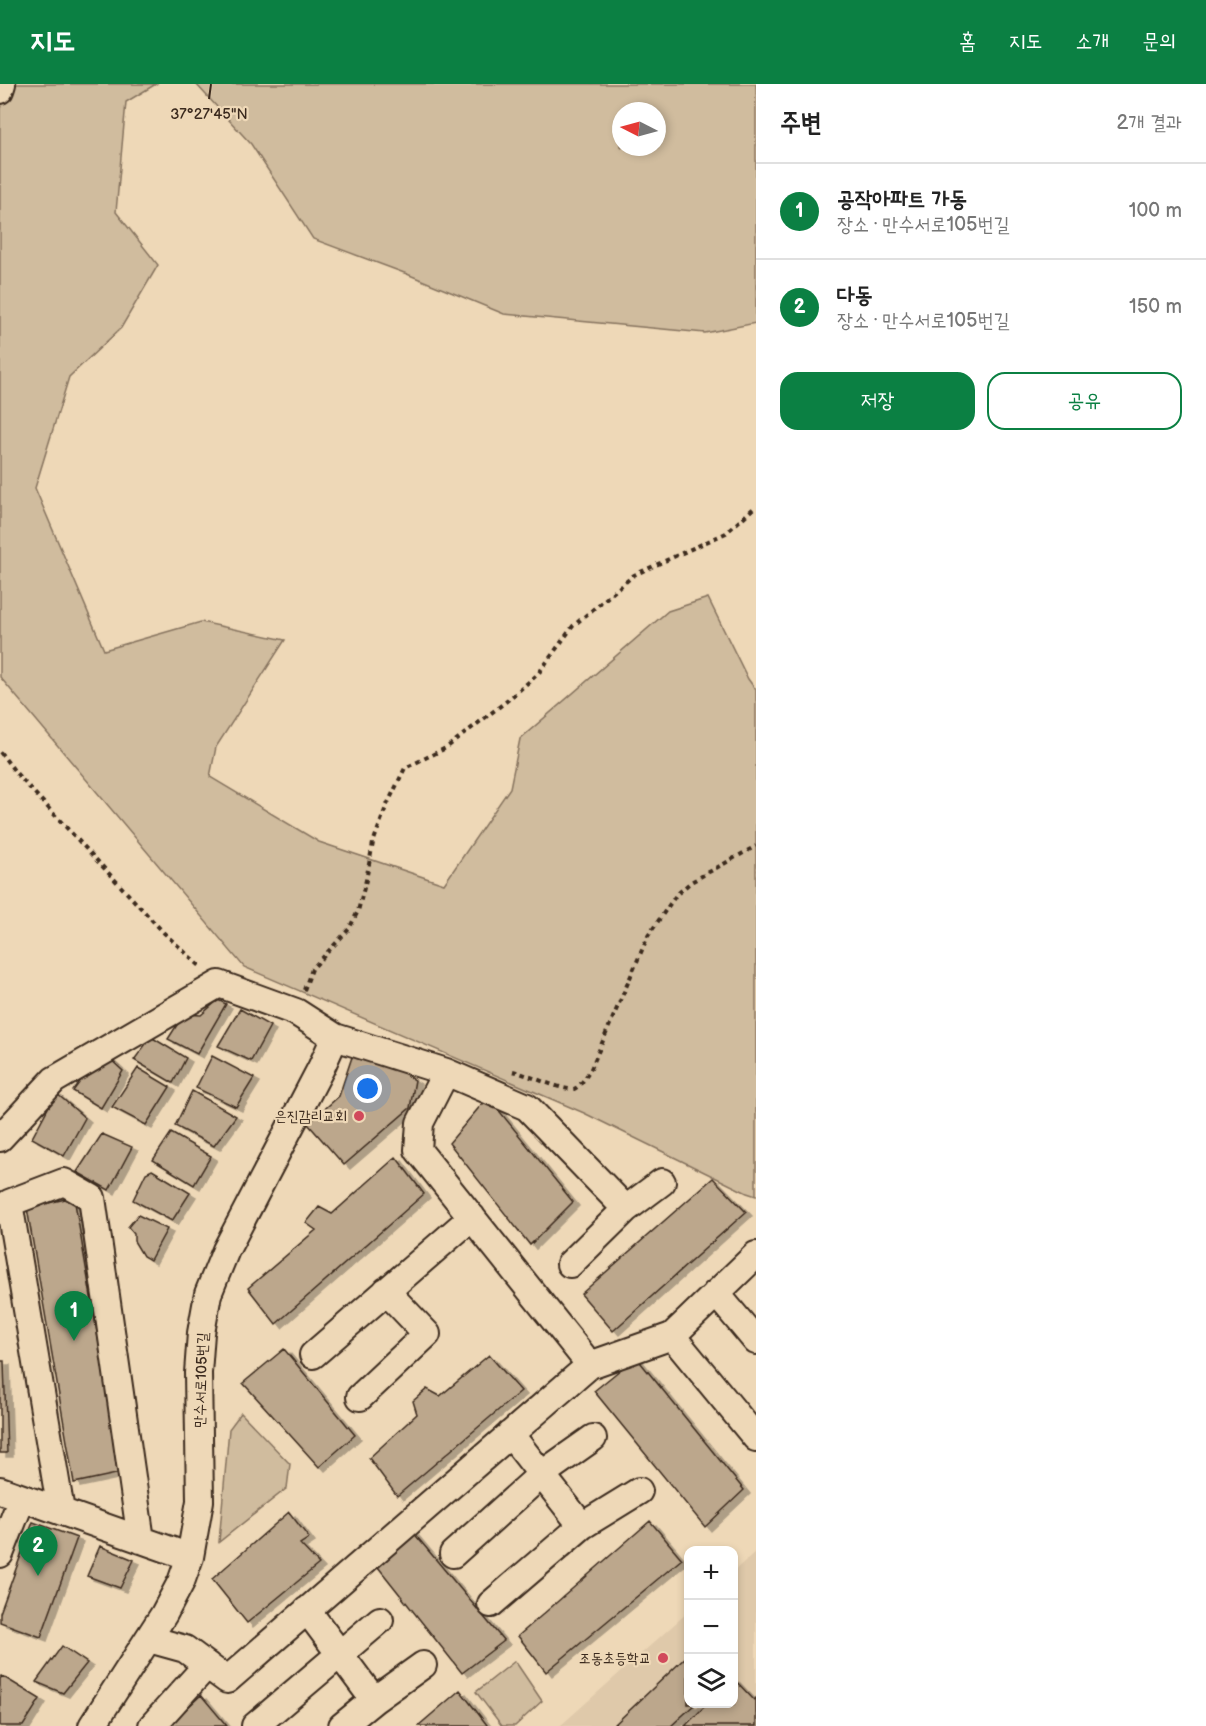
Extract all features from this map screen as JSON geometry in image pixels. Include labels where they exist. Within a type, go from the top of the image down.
[{"type":"street","points":[[0,90],[2,84]]},
{"type":"street","points":[[0,1138],[54,1080],[219,984],[296,1012],[335,1037],[446,1072],[527,1107],[626,1209]]},
{"type":"street","name":"만수서로105번길","points":[[93,1726],[164,1614],[181,1582],[190,1557],[200,1501],[198,1373],[201,1333],[208,1294],[226,1250],[335,1037]]},
{"type":"street","points":[[446,1072],[420,1123],[418,1150],[590,1365]]},
{"type":"street","points":[[61,1511],[9,1203],[64,1182],[92,1198],[141,1540]]},
{"type":"street","points":[[570,1264],[626,1209],[662,1182]]},
{"type":"street","points":[[313,1355],[472,1217]]},
{"type":"street","points":[[148,1639],[185,1649],[227,1680],[590,1365],[672,1336],[756,1255]]},
{"type":"street","points":[[360,1397],[427,1334],[386,1292]]},
{"type":"street","points":[[716,1293],[756,1341]]},
{"type":"street","points":[[672,1336],[756,1438]]},
{"type":"street","points":[[510,1434],[582,1526]]},
{"type":"street","points":[[453,1554],[542,1474],[593,1438]]},
{"type":"street","points":[[490,1604],[582,1526],[639,1491]]},
{"type":"street","points":[[0,1554],[11,1494],[190,1557]]},
{"type":"street","points":[[307,1610],[374,1700]]},
{"type":"street","points":[[255,1726],[380,1620]]},
{"type":"street","points":[[152,1726],[207,1665]]},
{"type":"street","points":[[342,1726],[423,1665]]},
{"type":"path","points":[[296,1012],[312,969],[349,929],[358,911],[373,843],[386,807],[405,768],[446,748],[508,700],[538,674],[573,626],[634,574],[726,532],[756,506]]},
{"type":"path","points":[[0,752],[16,773],[164,933],[191,959]]},
{"type":"path","points":[[510,1071],[561,1087],[572,1089],[577,1087],[590,1071],[648,936],[676,895],[691,882],[756,846]]},
{"type":"shaded area","points":[[9,84],[156,84],[126,102],[116,212],[158,265],[121,328],[69,377],[35,488],[104,650],[201,622],[285,640],[216,747],[210,777],[319,842],[444,884],[510,788],[520,739],[668,611],[708,598],[748,679],[756,690],[756,1196],[584,1113],[244,967],[0,677],[0,109]]},
{"type":"shaded area","points":[[196,84],[756,84],[756,323],[705,333],[504,314],[313,239],[251,144]]},
{"type":"shaded area","points":[[241,1413],[290,1464],[287,1488],[219,1542],[229,1429]]},
{"type":"shaded area","name":"조동초등학교","points":[[756,1551],[756,1726],[560,1726],[684,1616],[684,1708],[738,1708],[738,1567]]},
{"type":"shaded area","points":[[515,1661],[542,1701],[515,1726],[502,1726],[476,1692]]},
{"type":"building","points":[[218,1000],[226,1004],[197,1054],[168,1039],[184,1014],[201,1015]]},
{"type":"building","points":[[240,1009],[270,1026],[251,1061],[218,1046]]},
{"type":"building","points":[[151,1037],[186,1058],[173,1083],[134,1060]]},
{"type":"building","name":"은진감리교회","points":[[354,1051],[394,1067],[415,1080],[410,1108],[344,1165],[308,1124],[339,1096]]},
{"type":"building","points":[[212,1056],[254,1078],[236,1107],[196,1088]]},
{"type":"building","points":[[109,1058],[123,1071],[101,1108],[73,1091],[88,1071]]},
{"type":"building","points":[[138,1068],[170,1087],[146,1125],[112,1107]]},
{"type":"building","points":[[192,1091],[236,1116],[214,1146],[175,1126]]},
{"type":"building","points":[[56,1093],[85,1118],[64,1156],[32,1138]]},
{"type":"building","points":[[488,1097],[573,1202],[530,1245],[449,1143]]},
{"type":"building","points":[[171,1133],[211,1156],[194,1185],[153,1160]]},
{"type":"building","points":[[102,1134],[132,1147],[109,1190],[77,1172]]},
{"type":"building","points":[[396,1157],[424,1194],[276,1324],[248,1288],[316,1230],[306,1223],[319,1207],[332,1214]]},
{"type":"building","points":[[152,1170],[190,1193],[172,1221],[133,1200],[146,1173]]},
{"type":"building","points":[[713,1178],[746,1212],[613,1331],[581,1294]]},
{"type":"building","points":[[74,1197],[121,1473],[74,1483],[27,1208]]},
{"type":"building","points":[[138,1215],[167,1229],[150,1260],[143,1256],[134,1241],[134,1234],[128,1227]]},
{"type":"building","points":[[284,1349],[355,1435],[319,1467],[243,1383]]},
{"type":"building","points":[[489,1355],[521,1391],[397,1496],[369,1458],[417,1414],[413,1401],[427,1389],[440,1396]]},
{"type":"building","points":[[636,1357],[744,1490],[705,1527],[594,1391]]},
{"type":"building","points":[[0,1361],[4,1361],[7,1453],[0,1453]]},
{"type":"building","points":[[289,1512],[309,1538],[300,1544],[319,1564],[247,1623],[212,1579]]},
{"type":"building","points":[[650,1521],[682,1559],[546,1672],[518,1636]]},
{"type":"building","points":[[33,1522],[77,1538],[41,1637],[0,1622],[0,1613]]},
{"type":"building","points":[[412,1531],[504,1641],[462,1673],[378,1567]]},
{"type":"building","points":[[100,1546],[134,1560],[120,1588],[87,1576]]},
{"type":"building","points":[[62,1646],[87,1663],[63,1693],[36,1682]]},
{"type":"building","points":[[684,1659],[684,1708],[691,1708],[671,1726],[613,1726]]},
{"type":"building","points":[[2,1676],[40,1699],[23,1726],[0,1726],[0,1679]]},
{"type":"building","points":[[738,1683],[754,1700],[756,1698],[756,1726],[685,1726],[703,1708],[738,1708]]},
{"type":"building","points":[[460,1690],[486,1726],[418,1726]]},
{"type":"building","points":[[201,1695],[227,1726],[168,1726]]},
{"type":"place","name":"은진감리교회","points":[[359,1116]]},
{"type":"place","name":"공작아파트 가동","points":[[74,1341]]},
{"type":"place","name":"다동","points":[[38,1576]]},
{"type":"place","name":"조동초등학교","points":[[663,1658]]}]
